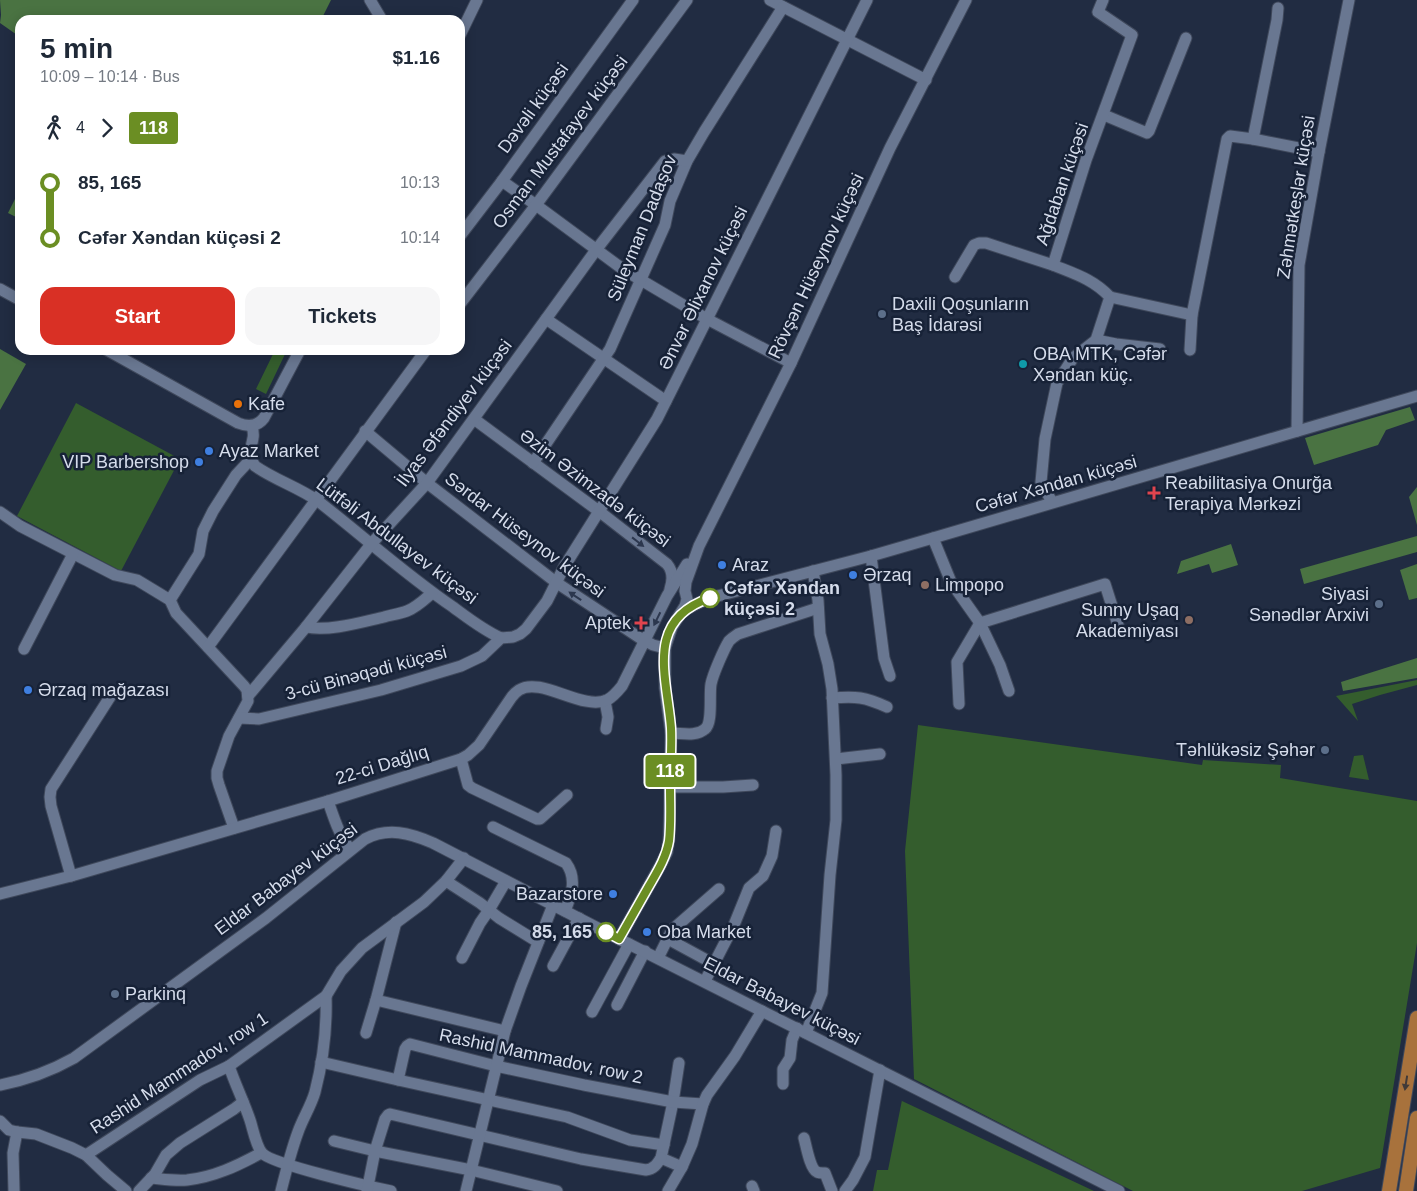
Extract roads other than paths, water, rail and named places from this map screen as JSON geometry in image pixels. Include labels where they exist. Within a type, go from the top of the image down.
[{"type":"main road","points":[[1389,1191],[1417,1018]]},
{"type":"main road","points":[[1406,1191],[1417,1118]]},
{"type":"street","points":[[370,0],[376,15]]},
{"type":"street","points":[[465,25],[477,0]]},
{"type":"street","name":"Dəvəli küçəsi","points":[[465,229],[633,0]]},
{"type":"street","name":"Osman Mustafayev küçəsi","points":[[465,297],[536,205],[687,0]]},
{"type":"street","points":[[770,0],[926,80]]},
{"type":"street","name":"Ənvər Əlixanov küçəsi","points":[[557,584],[564,567],[600,512],[666,402],[867,0]]},
{"type":"street","name":"Rövşən Hüseynov küçəsi","points":[[699,546],[791,363],[890,148],[966,0]]},
{"type":"street","name":"Ağdaban küçəsi","points":[[1103,0],[1098,12],[1132,35],[1104,116],[1086,160],[1053,265],[1092,281],[1110,297]]},
{"type":"street","name":"Zəhmətkeşlər küçəsi","points":[[1298,431],[1298,265],[1318,152],[1349,0]]},
{"type":"street","name":"Süleyman Dadaşov","points":[[533,463],[610,349],[665,225],[670,201],[687,162],[783,7]]},
{"type":"street","points":[[1253,139],[1270,59],[1278,8]]},
{"type":"street","points":[[1104,116],[1147,133],[1149,132],[1186,38]]},
{"type":"street","points":[[1190,350],[1192,315],[1227,139],[1230,136],[1253,139],[1318,152]]},
{"type":"street","name":"İlyas Əfəndiyev küçəsi","points":[[234,828],[217,778],[219,765],[229,736],[246,706],[248,696],[372,544],[427,483],[596,250],[665,161],[674,158],[687,162]]},
{"type":"street","points":[[502,181],[640,280],[707,319],[791,363]]},
{"type":"street","points":[[955,276],[974,246],[978,243],[986,243],[1053,265]]},
{"type":"street","points":[[0,289],[15,297]]},
{"type":"street","points":[[1052,502],[1042,482],[1045,439],[1057,383],[1073,358],[1096,340],[1110,297],[1192,315]]},
{"type":"street","points":[[546,319],[666,402]]},
{"type":"street","points":[[1096,340],[1160,349]]},
{"type":"street","points":[[116,355],[244,426],[258,424],[264,418],[297,355]]},
{"type":"street","points":[[208,647],[422,355]]},
{"type":"street","name":"Cəfər Xəndan küçəsi","points":[[683,612],[703,601],[934,538],[1417,396]]},
{"type":"street","name":"Əzim Əzimzadə küçəsi","points":[[474,419],[600,512],[670,567],[672,582],[668,596]]},
{"type":"street","points":[[170,600],[199,554],[203,531],[213,511],[236,475],[250,460],[250,447],[253,439],[252,426]]},
{"type":"street","name":"Sərdar Hüseynov küçəsi","points":[[365,431],[427,483],[557,584],[664,653]]},
{"type":"street","name":"Lütfəli Abdullayev küçəsi","points":[[250,460],[261,470],[316,500],[432,593],[501,638]]},
{"type":"street","points":[[0,512],[20,526],[74,554],[115,575],[136,580],[170,600],[176,612],[244,686],[248,696]]},
{"type":"street","points":[[934,538],[951,582],[980,623],[1000,665],[1009,691]]},
{"type":"street","points":[[592,1012],[666,852],[670,825],[671,733],[665,688],[664,653],[672,628],[683,612],[686,602],[685,587],[699,546]]},
{"type":"street","points":[[606,729],[608,717],[605,701],[622,686],[668,596],[699,546]]},
{"type":"street","points":[[24,649],[74,554]]},
{"type":"street","points":[[870,556],[884,658],[890,676]]},
{"type":"street","points":[[783,1084],[783,1069],[790,1058],[792,1040],[802,1031],[822,993],[823,961],[836,820],[836,759],[832,698],[828,664],[820,634],[812,571]]},
{"type":"street","name":"3-cü Binəqədi küçəsi","points":[[239,718],[259,719],[390,688],[461,666],[482,656],[501,638],[513,637],[526,629],[557,584]]},
{"type":"street","points":[[959,704],[957,662],[980,623],[1105,584],[1118,625]]},
{"type":"street","points":[[668,596],[679,591],[703,601]]},
{"type":"street","points":[[306,626],[315,629],[324,628],[406,611],[421,603],[432,593]]},
{"type":"street","points":[[671,733],[699,733],[708,727],[711,683],[726,646],[734,637],[738,634],[818,608]]},
{"type":"street","name":"22-ci Dağlıq","points":[[0,894],[70,876],[234,828],[461,759],[475,750],[511,698],[517,691],[523,688],[531,686],[587,701],[605,701]]},
{"type":"street","points":[[832,698],[861,697],[874,700],[887,707]]},
{"type":"street","points":[[70,876],[54,819],[50,797],[51,789],[110,698]]},
{"type":"street","points":[[836,759],[880,754]]},
{"type":"street","points":[[461,759],[468,785],[537,819],[540,819],[567,795]]},
{"type":"street","points":[[670,787],[753,786]]},
{"type":"street","points":[[328,800],[339,831],[350,849]]},
{"type":"street","points":[[493,828],[566,863],[572,871],[573,880],[571,894],[565,911]]},
{"type":"street","points":[[705,981],[734,926],[750,888],[763,876],[772,856],[776,831]]},
{"type":"street","name":"Eldar Babayev küçəsi","points":[[0,1085],[52,1070],[74,1058],[266,918],[350,849],[373,834],[392,832],[424,839],[464,858],[624,942],[705,981],[1119,1191]]},
{"type":"street","name":"Rashid Mammadov, row 1","points":[[86,1155],[200,1080],[228,1066],[326,996],[341,971],[357,954],[424,902],[446,881],[464,858]]},
{"type":"street","points":[[446,881],[499,918],[538,942]]},
{"type":"street","points":[[462,958],[480,923],[506,881]]},
{"type":"street","points":[[658,958],[672,930],[719,889]]},
{"type":"street","points":[[466,1191],[505,1031],[553,905]]},
{"type":"street","points":[[553,966],[579,918]]},
{"type":"street","points":[[366,1033],[396,922]]},
{"type":"street","points":[[668,940],[714,964]]},
{"type":"street","points":[[617,1005],[645,951]]},
{"type":"street","points":[[281,1191],[299,1131],[314,1094],[327,1021],[326,996]]},
{"type":"street","points":[[376,1000],[505,1031]]},
{"type":"street","points":[[672,1189],[692,1144],[707,1095],[743,1044],[762,1011]]},
{"type":"street","name":"Rashid Mammadov, row 2","points":[[398,1080],[405,1049],[410,1044],[496,1066],[584,1085],[673,1102],[703,1104]]},
{"type":"street","points":[[321,1062],[567,1117],[630,1140],[664,1145]]},
{"type":"street","points":[[368,1189],[375,1152],[385,1119],[390,1114],[581,1159],[652,1170],[661,1158],[679,1063]]},
{"type":"street","points":[[228,1066],[261,1152],[270,1158],[368,1189],[390,1191]]},
{"type":"street","points":[[845,1191],[865,1156],[880,1070]]},
{"type":"street","points":[[139,1191],[151,1178],[166,1156],[180,1143],[234,1110],[243,1102]]},
{"type":"street","points":[[0,1121],[9,1130],[36,1134],[86,1155],[126,1191]]},
{"type":"street","points":[[14,1191],[13,1152],[17,1132]]},
{"type":"street","points":[[804,1138],[808,1157],[817,1172],[825,1173],[832,1191]]},
{"type":"street","points":[[334,1142],[375,1152],[471,1170],[558,1191]]},
{"type":"street","points":[[151,1178],[185,1180],[213,1175],[236,1166],[261,1152]]},
{"type":"street","points":[[661,1158],[682,1167]]},
{"type":"place","name":"Daxili Qoşunların Baş İdarəsi","points":[[882,314]]},
{"type":"place","name":"OBA MTK, Cəfər Xəndan küç.","points":[[1023,364]]},
{"type":"place","name":"Kafe","points":[[238,404]]},
{"type":"place","name":"Ayaz Market","points":[[209,451]]},
{"type":"place","name":"VIP Barbershop","points":[[199,462]]},
{"type":"place","name":"Reabilitasiya Onurğa Terapiya Mərkəzi","points":[[1154,493]]},
{"type":"place","name":"Araz","points":[[722,565]]},
{"type":"place","name":"Ərzaq","points":[[853,575]]},
{"type":"place","name":"Limpopo","points":[[925,585]]},
{"type":"place","name":"Cəfər Xəndan küçəsi 2","points":[[710,598]]},
{"type":"place","name":"Siyasi Sənədlər Arxivi","points":[[1379,604]]},
{"type":"place","name":"Sunny Uşaq Akademiyası","points":[[1189,620]]},
{"type":"place","name":"Aptek","points":[[641,623]]},
{"type":"place","name":"Ərzaq mağazası","points":[[28,690]]},
{"type":"place","name":"Təhlükəsiz Şəhər","points":[[1325,750]]},
{"type":"place","name":"Bazarstore","points":[[613,894]]},
{"type":"place","name":"85, 165","points":[[606,932]]},
{"type":"place","name":"Oba Market","points":[[647,932]]},
{"type":"place","name":"Parkinq","points":[[115,994]]}]
